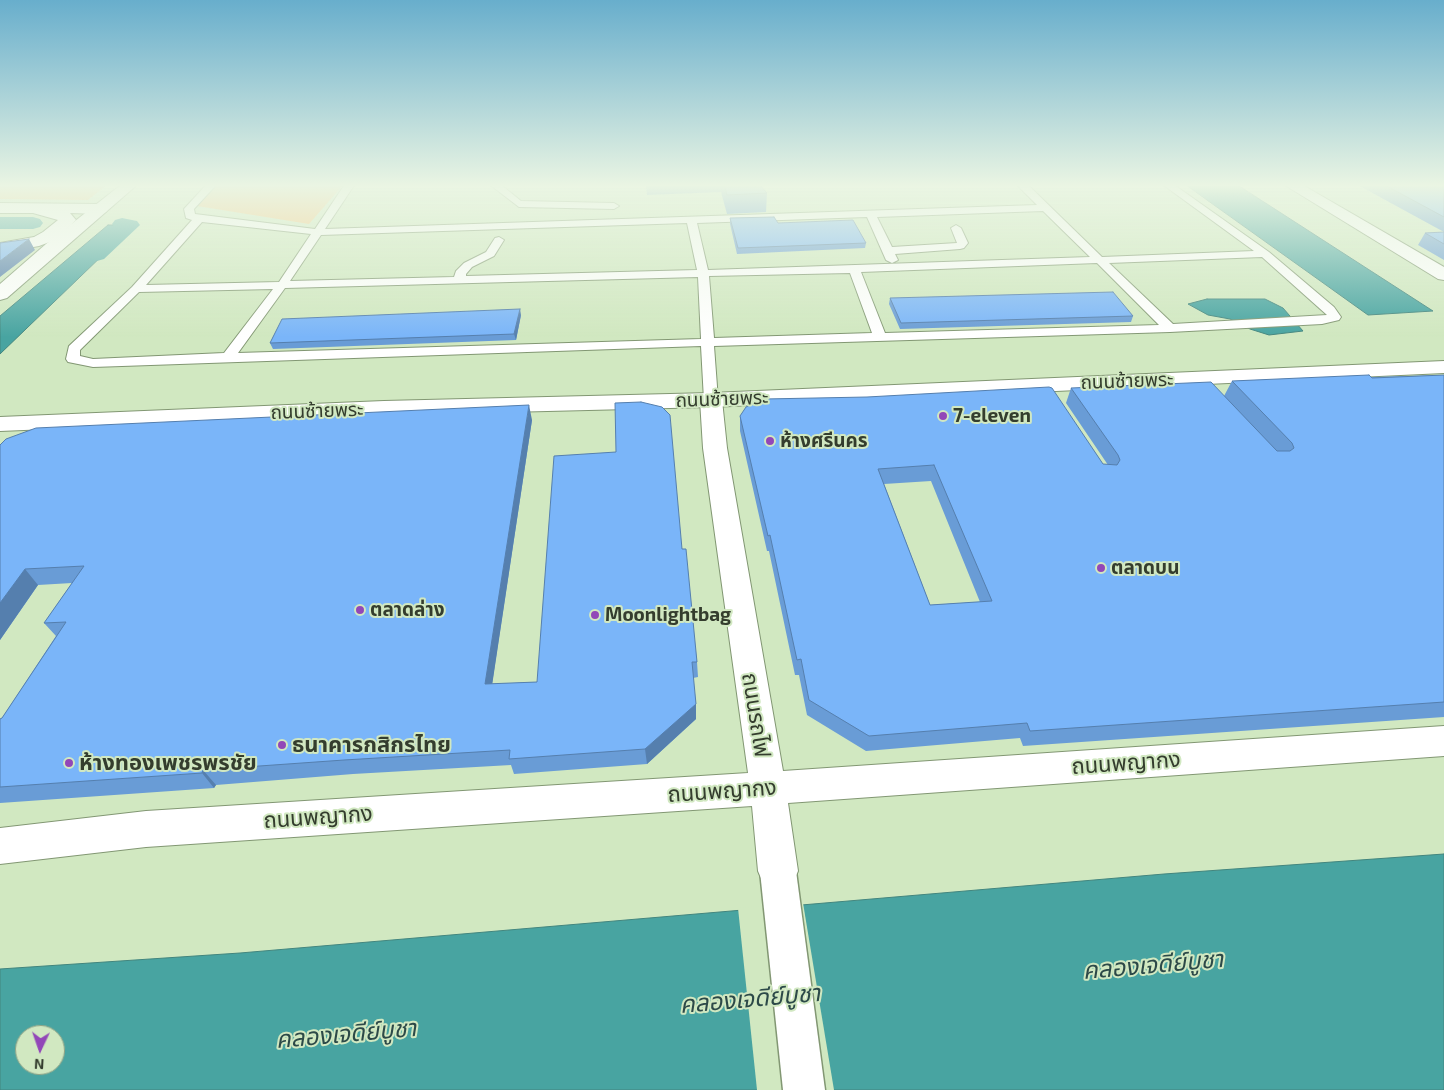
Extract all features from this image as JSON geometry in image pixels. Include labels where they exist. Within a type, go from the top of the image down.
[{"type":"street","points":[[0,248],[39,241],[50,235]]},
{"type":"street","points":[[0,294],[69,235]]},
{"type":"street","points":[[1377,235],[1444,274]]},
{"type":"street","points":[[0,248],[58,244]]},
{"type":"street","name":"ถนนซ้ายพระ","points":[[0,424],[384,408],[1049,392],[1205,386],[1444,367]]},
{"type":"street","name":"ถนนรถไฟ","points":[[711,400],[715,448],[768,788],[804,1090]]},
{"type":"street","name":"ถนนพญากง","points":[[0,846],[146,829],[768,788],[1444,740]]},
{"type":"lane","points":[[184,235],[136,289],[74,349],[73,359],[93,363],[228,357],[1170,328],[1322,320],[1335,317],[1330,310],[1265,254],[1238,235]]},
{"type":"lane","points":[[228,357],[282,285],[316,235]]},
{"type":"lane","points":[[694,235],[703,273],[711,400]]},
{"type":"lane","points":[[881,235],[896,267]]},
{"type":"lane","points":[[888,251],[960,246],[963,243],[959,235]]},
{"type":"lane","points":[[1073,235],[1170,328]]},
{"type":"lane","points":[[460,280],[460,273],[468,265],[490,254],[499,240]]},
{"type":"lane","points":[[136,289],[703,273],[1265,254]]},
{"type":"lane","points":[[854,268],[880,337]]},
{"type":"water","points":[[96,235],[124,235],[0,354],[0,316]]},
{"type":"water","points":[[1256,235],[1315,235],[1433,311],[1368,315]]},
{"type":"water","points":[[1207,299],[1265,299],[1283,308],[1303,331],[1269,335],[1250,329],[1230,319],[1208,315],[1188,304]]},
{"type":"water","points":[[1444,854],[1444,1090],[0,1090],[0,969],[240,953],[1164,874]]},
{"type":"pier","points":[[803,903],[834,1090],[757,1090],[738,908]]},
{"type":"building","points":[[734,235],[861,235],[866,243],[738,248]]},
{"type":"building","points":[[1428,235],[1444,235],[1444,244]]},
{"type":"building","points":[[29,239],[0,261],[0,243]]},
{"type":"building","points":[[1113,292],[1133,316],[901,323],[890,298]]},
{"type":"building","points":[[520,309],[514,334],[270,343],[282,319]]},
{"type":"building","name":"ตลาดบน","points":[[1369,375],[1372,378],[1444,375],[1444,702],[1030,731],[1027,723],[869,736],[809,700],[801,659],[797,660],[770,535],[768,536],[740,416],[746,407],[764,399],[867,397],[1049,387],[1052,388],[1103,464],[1117,465],[1120,460],[1118,455],[1071,388],[1211,382],[1277,451],[1290,451],[1294,448],[1292,443],[1232,381]],"holes":[[[934,465],[992,601],[930,605],[878,469]]]},
{"type":"building","name":"ตลาดล่าง","points":[[641,402],[662,407],[670,415],[682,549],[686,549],[697,662],[692,662],[696,704],[645,749],[509,759],[510,750],[203,770],[202,773],[0,787],[0,719],[66,622],[44,623],[84,566],[25,569],[0,603],[0,445],[6,439],[36,428],[529,405],[485,684],[537,682],[554,456],[616,452],[615,403]]},
{"type":"waterway","name":"คลองเจดีย์บูชา","points":[[97,255],[119,235]]},
{"type":"place","name":"7-eleven","points":[[943,416]]},
{"type":"place","name":"ห้างศรีนคร","points":[[770,441]]},
{"type":"place","name":"ตลาดบน","points":[[1101,568]]},
{"type":"place","name":"ตลาดล่าง","points":[[360,610]]},
{"type":"place","name":"Moonlightbag","points":[[595,615]]},
{"type":"place","name":"ธนาคารกสิกรไทย","points":[[282,745]]},
{"type":"place","name":"ห้างทองเพชรพรชัย","points":[[69,763]]}]
